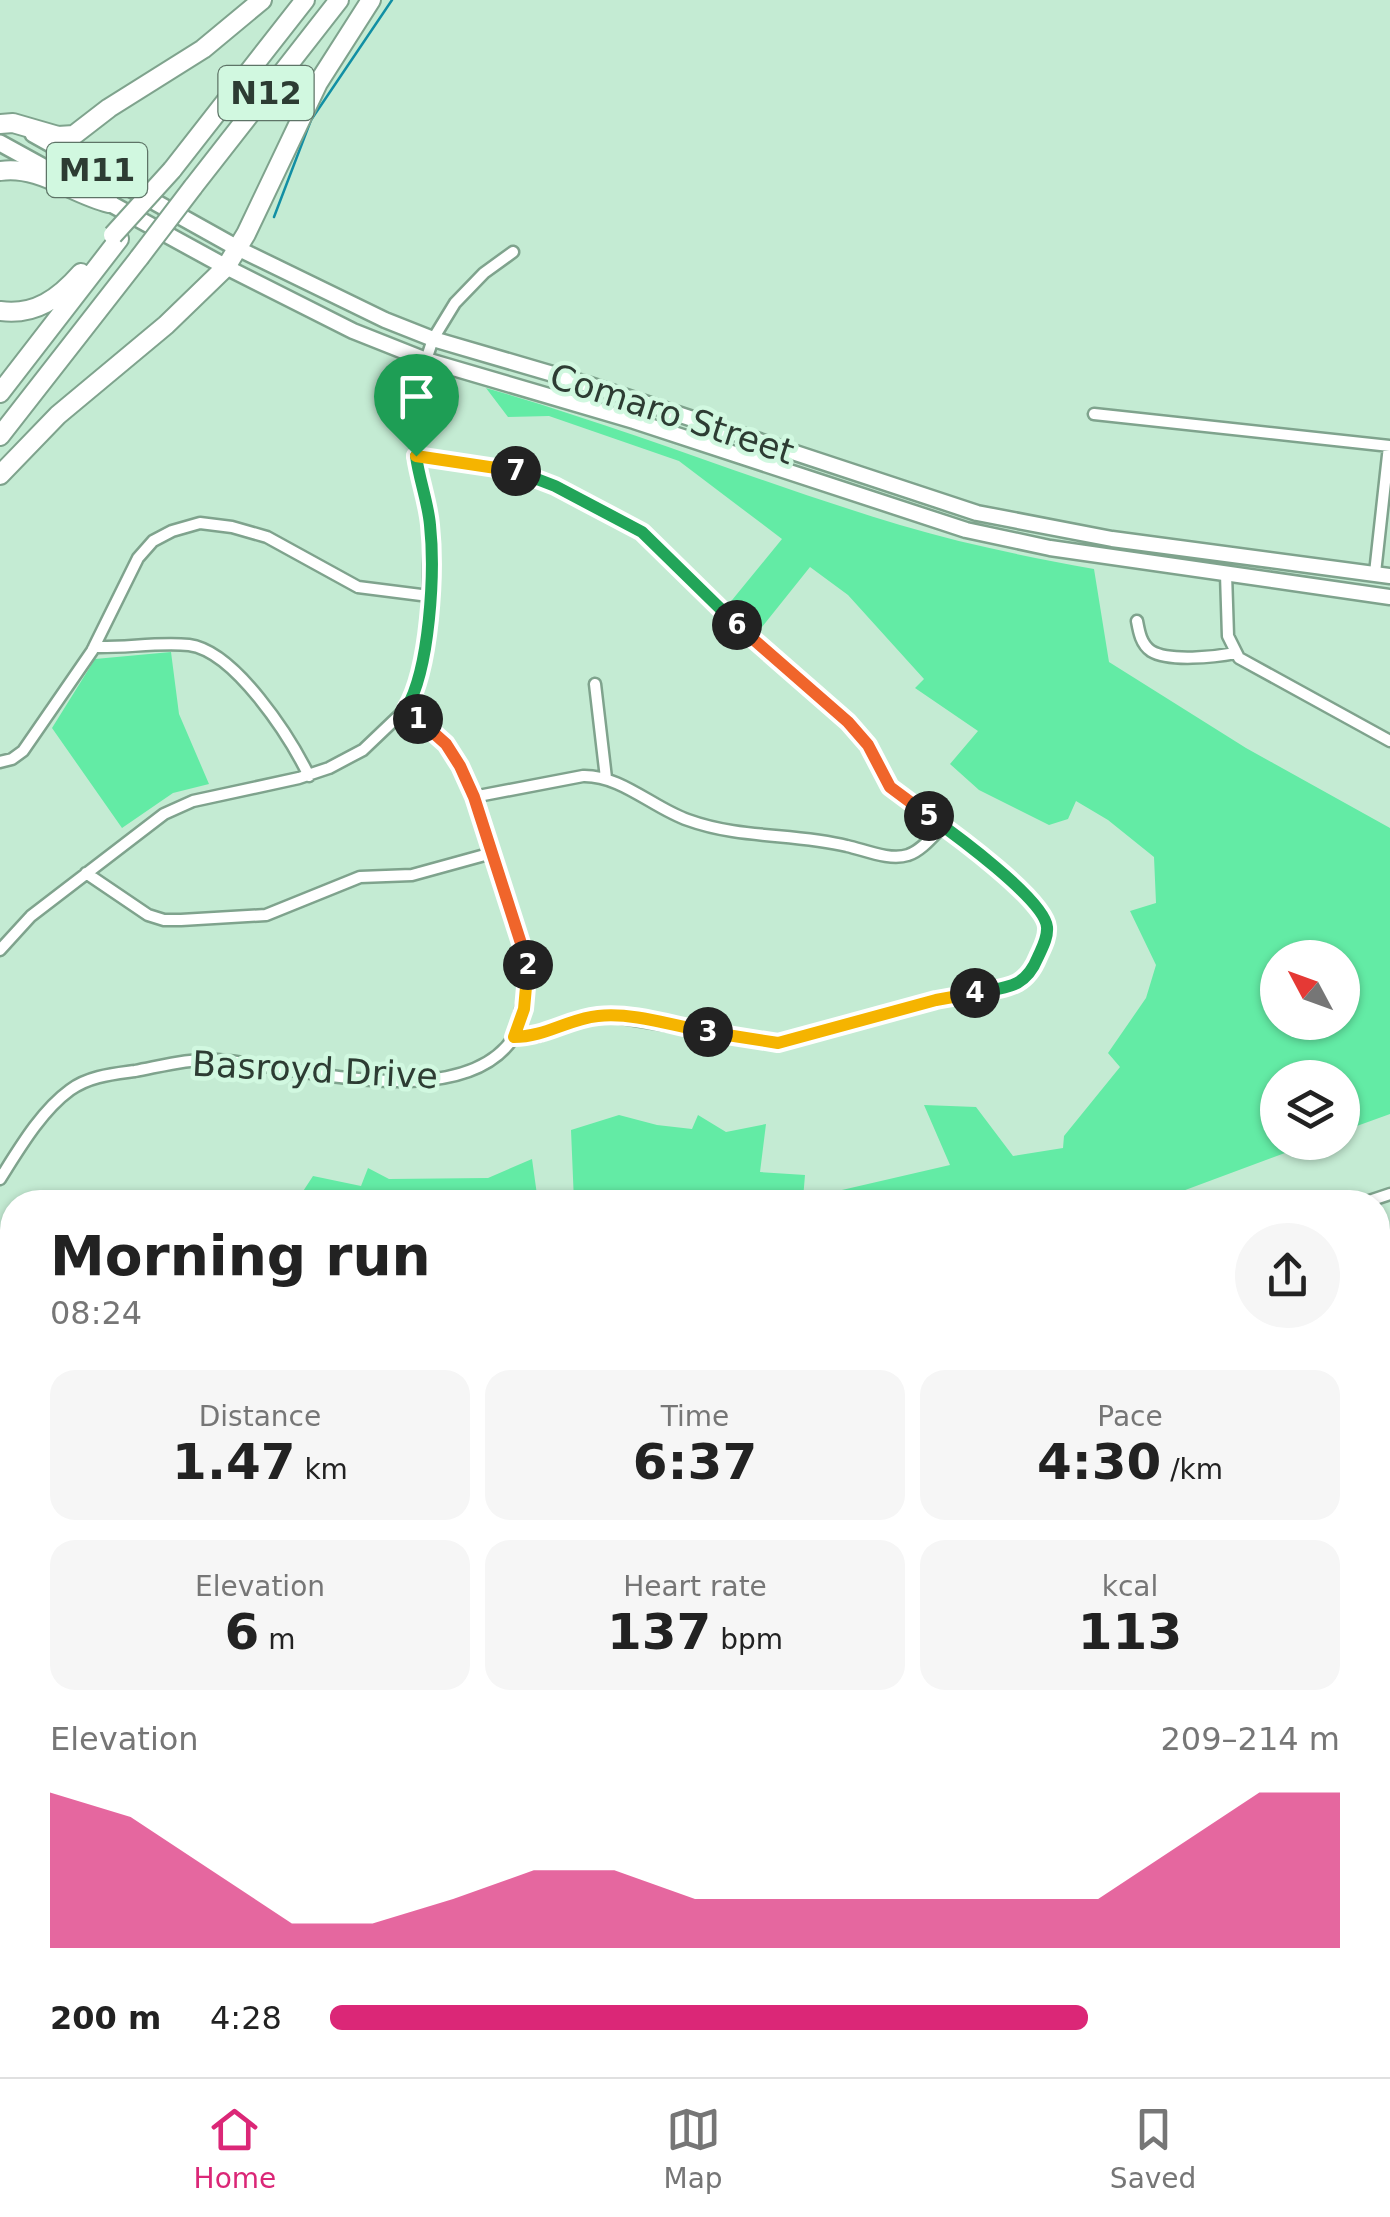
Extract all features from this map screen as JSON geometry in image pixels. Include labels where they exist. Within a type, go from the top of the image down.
[{"type":"highway","points":[[4,121],[58,136],[80,132],[110,108],[203,49],[262,0]]},
{"type":"highway","name":"N12","points":[[0,393],[116,237],[305,0]]},
{"type":"highway","name":"N12","points":[[0,436],[339,0]]},
{"type":"highway","points":[[0,475],[58,414],[176,316],[226,267],[239,249],[311,97],[371,0]]},
{"type":"highway","points":[[0,171],[34,173],[87,198],[109,203]]},
{"type":"highway","points":[[0,310],[24,312],[50,302],[116,237]]},
{"type":"main road","name":"Comaro Street","points":[[4,121],[239,249]]},
{"type":"main road","name":"Comaro Street","points":[[0,143],[226,267]]},
{"type":"street","name":"Comaro Street","points":[[239,249],[385,320],[434,339],[587,384],[978,514],[1112,539],[1383,575]]},
{"type":"street","points":[[0,950],[22,924],[173,808],[309,776],[363,750],[406,709],[423,663],[429,596],[430,522],[416,456],[416,413],[426,360],[434,339],[468,287],[512,252]]},
{"type":"street","name":"Comaro Street","points":[[226,267],[336,324],[426,360],[634,421],[966,530],[1050,548],[1390,597]]},
{"type":"street","points":[[1094,414],[1390,446],[1383,575]]},
{"type":"street","points":[[416,456],[523,473],[591,503],[642,532],[756,643],[856,730],[894,790],[943,826],[913,852],[890,856],[813,838],[758,836],[690,821],[606,778],[582,776],[474,797]]},
{"type":"street","points":[[0,762],[12,760],[23,751],[94,648],[144,550],[165,534],[200,523],[232,526],[267,537],[358,587],[429,596]]},
{"type":"street","points":[[1226,574],[1228,636],[1236,653],[1261,672],[1390,741]]},
{"type":"street","points":[[1137,621],[1143,642],[1154,653],[1198,657],[1236,653]]},
{"type":"street","points":[[94,648],[188,645],[213,655],[237,674],[278,723],[309,776]]},
{"type":"street","points":[[595,684],[606,778]]},
{"type":"street","points":[[406,709],[450,748],[474,797],[529,972],[524,1009],[514,1037]]},
{"type":"street","name":"Basroyd Drive","points":[[0,1179],[61,1098],[95,1078],[206,1060],[396,1081],[442,1079],[486,1066],[514,1037],[538,1036],[576,1021],[610,1016],[778,1043],[936,1000],[1020,983],[1032,970],[1047,926],[1040,912],[993,864],[943,826]]},
{"type":"street","points":[[86,873],[152,917],[200,920],[273,913],[360,878],[412,875],[492,853]]},
{"type":"green space","points":[[486,388],[900,525],[996,550],[1094,569],[1109,662],[1246,748],[1390,828],[1390,1114],[1360,1125],[1360,1060],[1260,1060],[1260,1160],[1266,1160],[1185,1190],[842,1190],[950,1165],[924,1105],[976,1107],[1013,1156],[1063,1148],[1064,1136],[1120,1067],[1108,1053],[1146,998],[1156,965],[1130,911],[1156,903],[1154,857],[1108,820],[1076,801],[1068,819],[1049,825],[979,790],[950,764],[978,731],[915,688],[924,679],[848,595],[810,567],[758,632],[728,605],[782,539],[679,461],[549,416],[508,417]]},
{"type":"green space","points":[[171,652],[179,714],[209,784],[173,793],[122,828],[52,728],[95,659]]},
{"type":"green space","points":[[619,1115],[692,1129],[698,1115],[726,1132],[766,1124],[760,1172],[805,1175],[804,1190],[574,1190],[571,1130]]},
{"type":"green space","points":[[532,1159],[536,1190],[304,1190],[313,1176],[361,1186],[368,1168],[389,1179],[488,1178]]},
{"type":"waterway","points":[[274,217],[311,120],[392,0]]},
{"type":"route","points":[[416,456],[523,473],[625,521],[656,544],[756,643],[856,730],[894,790],[993,864],[1040,912],[1046,921],[1045,941],[1024,981],[936,1000],[778,1043],[610,1016],[576,1021],[538,1036],[514,1037],[524,1009],[528,961],[474,797],[453,753],[406,709],[418,681],[428,621],[430,528],[416,456]]}]
